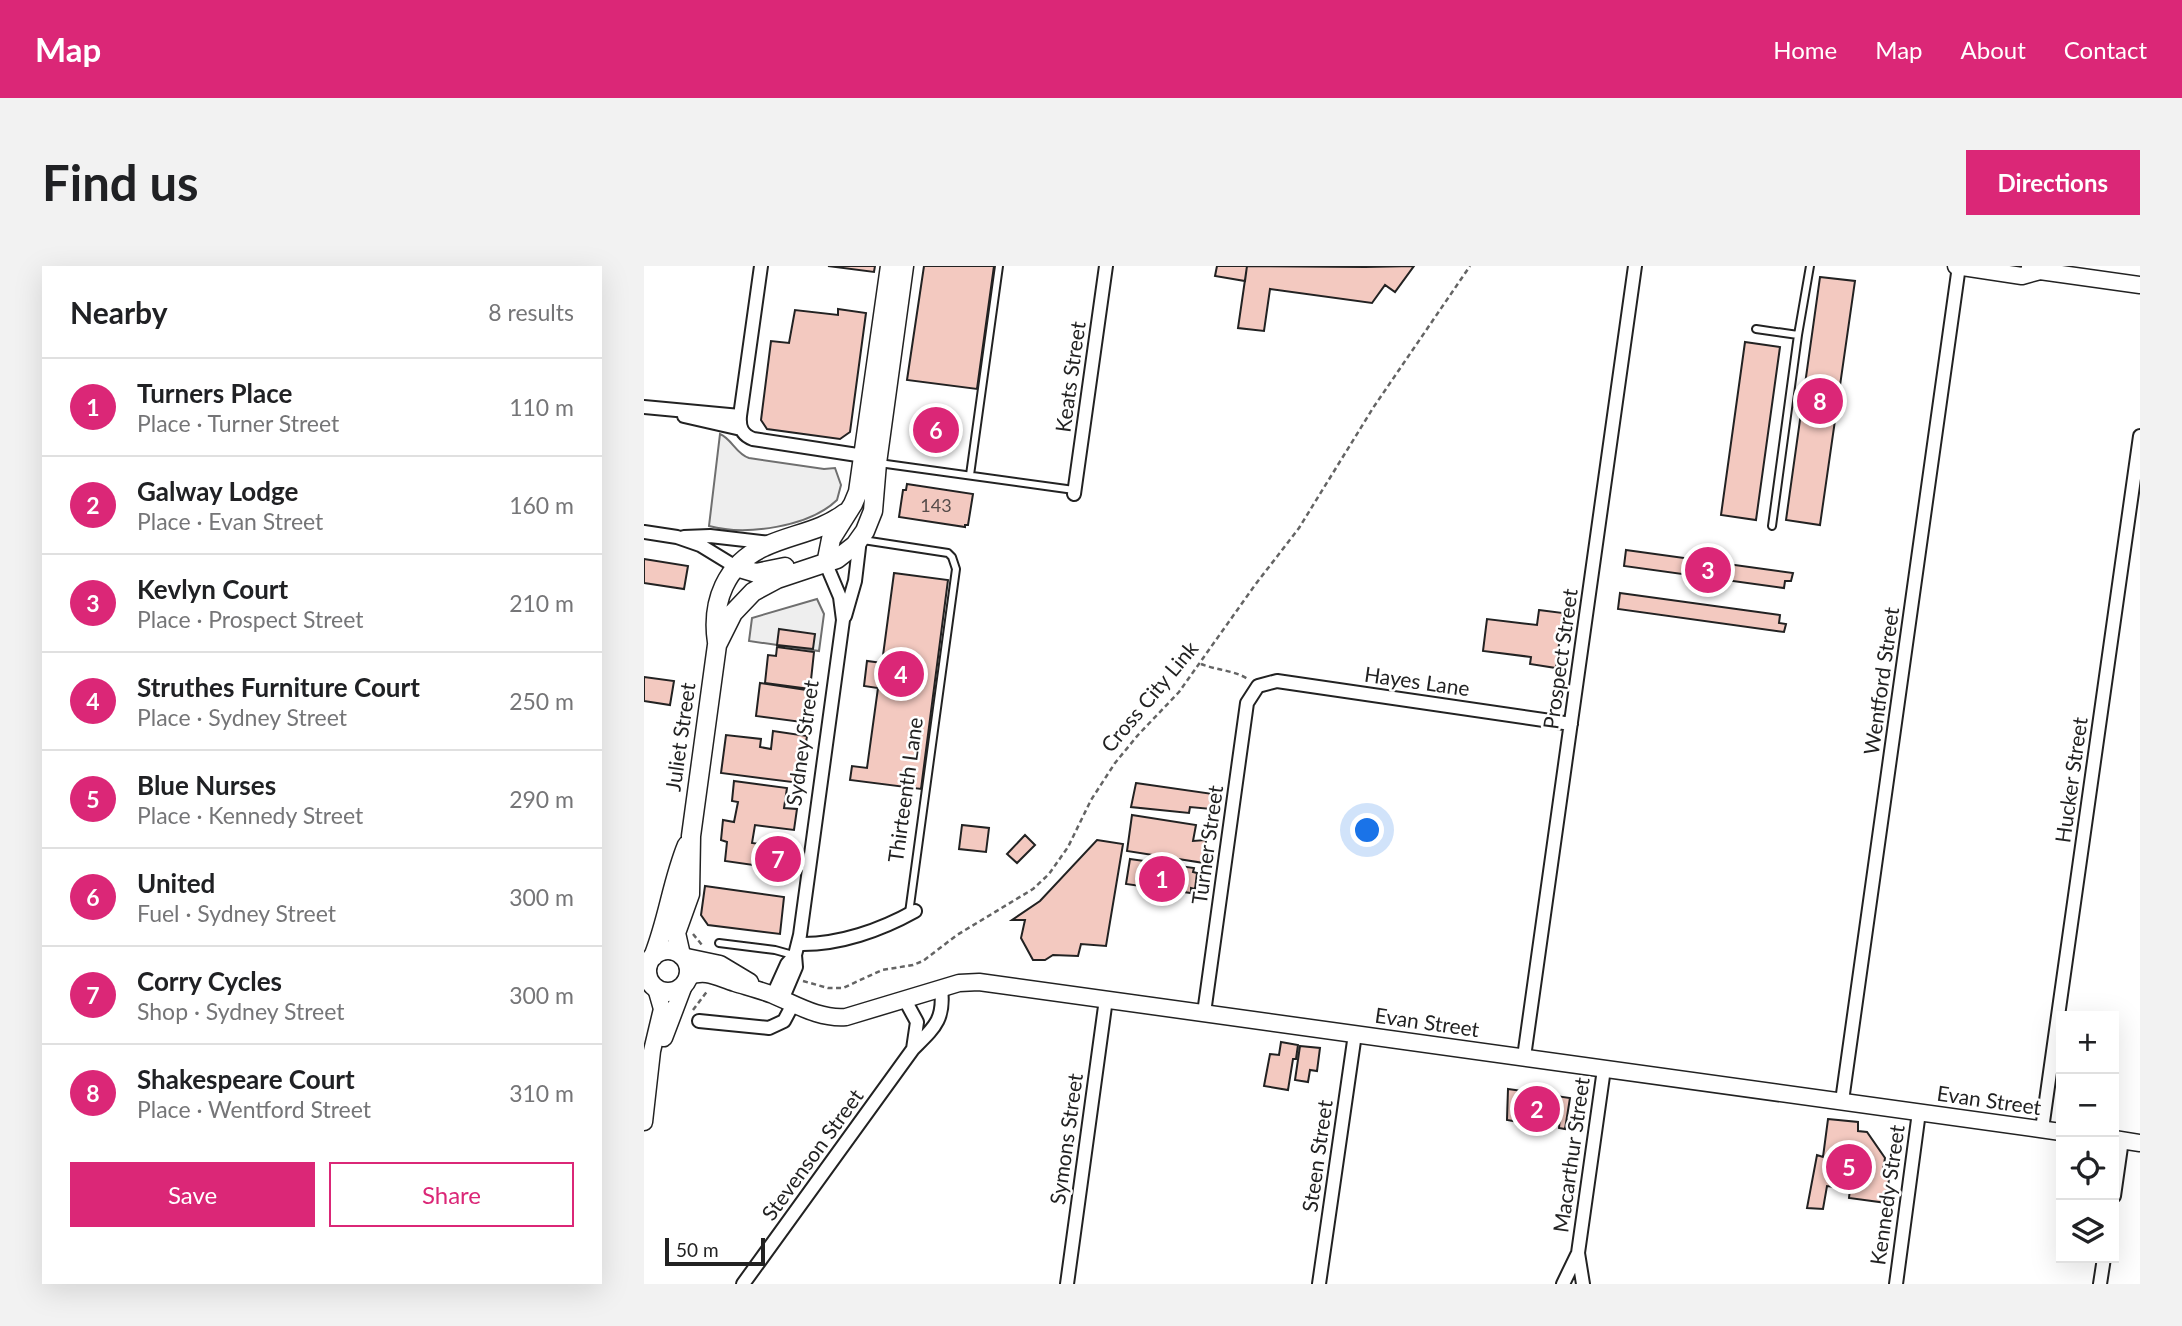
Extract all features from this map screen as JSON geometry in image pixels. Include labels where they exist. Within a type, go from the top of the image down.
[{"type":"main road","points":[[736,567],[752,573],[787,566],[820,566],[844,555],[860,539],[873,511],[871,459],[890,266]]},
{"type":"main road","points":[[820,566],[831,539],[858,492],[871,459],[904,266]]},
{"type":"main road","name":"Juliet Street","points":[[682,956],[676,933],[690,894],[691,836],[717,645],[716,603],[723,585],[736,567],[753,553],[822,527],[850,508]]},
{"type":"main road","name":"Juliet Street","points":[[717,645],[730,618],[749,595],[771,582],[820,566]]},
{"type":"main road","name":"Juliet Street","points":[[650,958],[665,927],[680,862],[691,836]]},
{"type":"main road","points":[[665,951],[682,956],[688,967],[687,979],[673,991],[664,991],[651,984],[648,969],[650,958],[665,951]]},
{"type":"street","points":[[761,266],[741,422],[746,436],[871,459]]},
{"type":"street","name":"Keats Street","points":[[1074,492],[1106,266]]},
{"type":"street","name":"Prospect Street","points":[[1524,1057],[1635,266]]},
{"type":"street","points":[[1958,266],[2022,276],[2035,268],[2140,285]]},
{"type":"street","name":"Wentford Street","points":[[1842,1101],[1958,266]]},
{"type":"street","points":[[644,407],[741,422]]},
{"type":"street","name":"Hucker Street","points":[[2042,1129],[2140,436]]},
{"type":"street","points":[[644,532],[677,537],[710,536],[774,543]]},
{"type":"street","points":[[677,537],[706,547],[736,567]]},
{"type":"street","points":[[843,620],[855,581],[860,539]]},
{"type":"street","points":[[820,566],[840,597],[843,620]]},
{"type":"street","name":"Sydney Street","points":[[778,998],[796,965],[843,620]]},
{"type":"street","name":"Hayes Lane","points":[[1258,686],[1277,681],[1571,724]]},
{"type":"street","name":"Turner Street","points":[[1204,1013],[1247,703],[1258,686]]},
{"type":"street","name":"Thirteenth Lane","points":[[797,949],[880,928],[912,913]]},
{"type":"street","name":"Sydney Street","points":[[778,998],[787,964],[797,949]]},
{"type":"street","name":"Evan Street","points":[[682,956],[720,964],[778,998]]},
{"type":"street","name":"Evan Street","points":[[687,979],[698,973],[709,974],[826,1017],[836,1018],[959,983],[979,982],[2056,1131]]},
{"type":"street","points":[[650,1076],[687,979]]},
{"type":"street","points":[[644,1122],[652,1051],[662,1009],[651,984]]},
{"type":"street","name":"Stevenson Street","points":[[743,1284],[913,1049],[940,1018],[941,988]]},
{"type":"street","points":[[699,1021],[772,1028],[785,1019],[778,998]]},
{"type":"street","name":"Symons Street","points":[[1067,1284],[1106,999]]},
{"type":"street","points":[[905,1000],[917,1022],[913,1049]]},
{"type":"street","name":"Steen Street","points":[[1319,1284],[1355,1034]]},
{"type":"street","name":"Macarthur Street","points":[[1563,1284],[1578,1248],[1604,1069]]},
{"type":"street","name":"Kennedy Street","points":[[1896,1284],[1919,1112]]},
{"type":"street","points":[[2119,1140],[2140,1143]]},
{"type":"street","name":"Macarthur Street","points":[[1578,1248],[1578,1264],[1583,1284]]},
{"type":"street","points":[[2100,1284],[2103,1263]]},
{"type":"lane","points":[[970,475],[999,266]]},
{"type":"lane","points":[[1772,526],[1810,266]]},
{"type":"lane","points":[[1756,329],[1798,335]]},
{"type":"lane","points":[[871,459],[1074,492]]},
{"type":"lane","name":"Thirteenth Lane","points":[[860,539],[949,554],[956,569],[912,913]]},
{"type":"lane","points":[[719,943],[775,950],[797,949]]},
{"type":"path","name":"Cross City Link","points":[[792,976],[818,986],[836,989],[849,986],[882,970],[913,965],[1033,889],[1063,855],[1091,800],[1115,763],[1179,692],[1299,528],[1373,408],[1470,266]]},
{"type":"path","points":[[1200,664],[1218,671],[1241,674],[1258,686]]},
{"type":"path","points":[[691,930],[703,946],[709,948],[712,940],[719,943]]},
{"type":"shaded area","points":[[720,434],[749,458],[824,469],[835,468],[841,485],[837,500],[810,517],[776,527],[741,530],[709,526]]},
{"type":"shaded area","points":[[817,599],[824,614],[819,651],[749,641],[752,618]]},
{"type":"building","points":[[828,266],[875,266],[874,272]]},
{"type":"building","points":[[924,266],[994,266],[977,389],[907,380]]},
{"type":"building","points":[[1217,266],[1247,266],[1245,281],[1215,276]]},
{"type":"building","points":[[1247,266],[1414,266],[1395,292],[1385,285],[1372,303],[1270,289],[1264,331],[1238,328]]},
{"type":"building","points":[[1820,277],[1855,281],[1820,525],[1786,520]]},
{"type":"building","points":[[838,309],[866,313],[850,432],[840,439],[767,429],[761,420],[771,341],[789,343],[795,310],[838,315]]},
{"type":"building","points":[[1745,342],[1780,347],[1756,520],[1721,515]]},
{"type":"building","points":[[907,484],[973,494],[968,525],[965,527],[899,517],[903,490],[906,490]]},
{"type":"building","points":[[1626,550],[1793,573],[1791,581],[1785,581],[1784,588],[1624,566]]},
{"type":"building","points":[[644,559],[688,566],[684,589],[644,583]]},
{"type":"building","points":[[894,573],[948,580],[921,789],[850,780],[852,766],[867,768],[878,688],[864,686],[867,661],[882,663]]},
{"type":"building","points":[[1620,593],[1780,615],[1779,623],[1786,624],[1784,632],[1618,609]]},
{"type":"building","points":[[1539,610],[1563,613],[1556,668],[1530,664],[1531,657],[1483,651],[1487,619],[1537,625]]},
{"type":"building","points":[[779,629],[815,634],[813,649],[777,645]]},
{"type":"building","points":[[777,647],[814,652],[810,689],[765,683],[768,655],[776,656]]},
{"type":"building","points":[[644,677],[674,681],[670,705],[644,701]]},
{"type":"building","points":[[760,683],[813,691],[809,723],[756,716]]},
{"type":"building","points":[[773,731],[807,736],[800,783],[721,773],[726,735],[761,739],[760,747],[771,749]]},
{"type":"building","points":[[734,781],[787,788],[784,808],[797,809],[794,830],[755,825],[752,843],[791,849],[788,870],[725,861],[727,842],[721,840],[723,820],[734,822],[738,802],[732,801]]},
{"type":"building","points":[[1136,783],[1213,794],[1211,809],[1190,807],[1189,813],[1131,807]]},
{"type":"building","points":[[1132,815],[1196,825],[1193,841],[1206,840],[1204,863],[1127,851]]},
{"type":"building","points":[[962,825],[989,828],[986,852],[959,849]]},
{"type":"building","points":[[1025,835],[1035,845],[1017,863],[1007,854]]},
{"type":"building","points":[[1097,840],[1123,844],[1106,946],[1081,944],[1078,956],[1053,955],[1045,960],[1033,960],[1021,938],[1025,920],[1012,920],[1040,901]]},
{"type":"building","points":[[1130,859],[1194,868],[1193,872],[1197,873],[1195,889],[1191,888],[1191,893],[1126,884]]},
{"type":"building","points":[[705,886],[784,897],[780,934],[708,925],[701,915]]},
{"type":"building","points":[[1281,1042],[1298,1045],[1288,1090],[1264,1086],[1270,1054],[1279,1055]]},
{"type":"building","points":[[1300,1046],[1320,1048],[1317,1071],[1310,1070],[1308,1082],[1295,1080]]},
{"type":"building","points":[[1508,1089],[1570,1098],[1565,1129],[1559,1128],[1560,1117],[1555,1116],[1554,1127],[1542,1125],[1543,1114],[1538,1114],[1537,1125],[1524,1123],[1526,1112],[1521,1111],[1519,1122],[1507,1120]]},
{"type":"building","points":[[1828,1119],[1858,1122],[1858,1131],[1867,1132],[1885,1158],[1882,1176],[1889,1177],[1887,1203],[1849,1198],[1850,1189],[1827,1186],[1823,1209],[1807,1208],[1817,1155],[1823,1157]]},
{"type":"place","name":"Shakespeare Court","points":[[1820,401]]},
{"type":"place","name":"United","points":[[936,430]]},
{"type":"place","name":"Kevlyn Court","points":[[1708,570]]},
{"type":"place","name":"Struthes Furniture Court","points":[[901,674]]},
{"type":"place","name":"Corry Cycles","points":[[778,859]]},
{"type":"place","name":"Turners Place","points":[[1162,879]]},
{"type":"place","name":"Galway Lodge","points":[[1537,1109]]},
{"type":"place","name":"Blue Nurses","points":[[1849,1167]]}]
